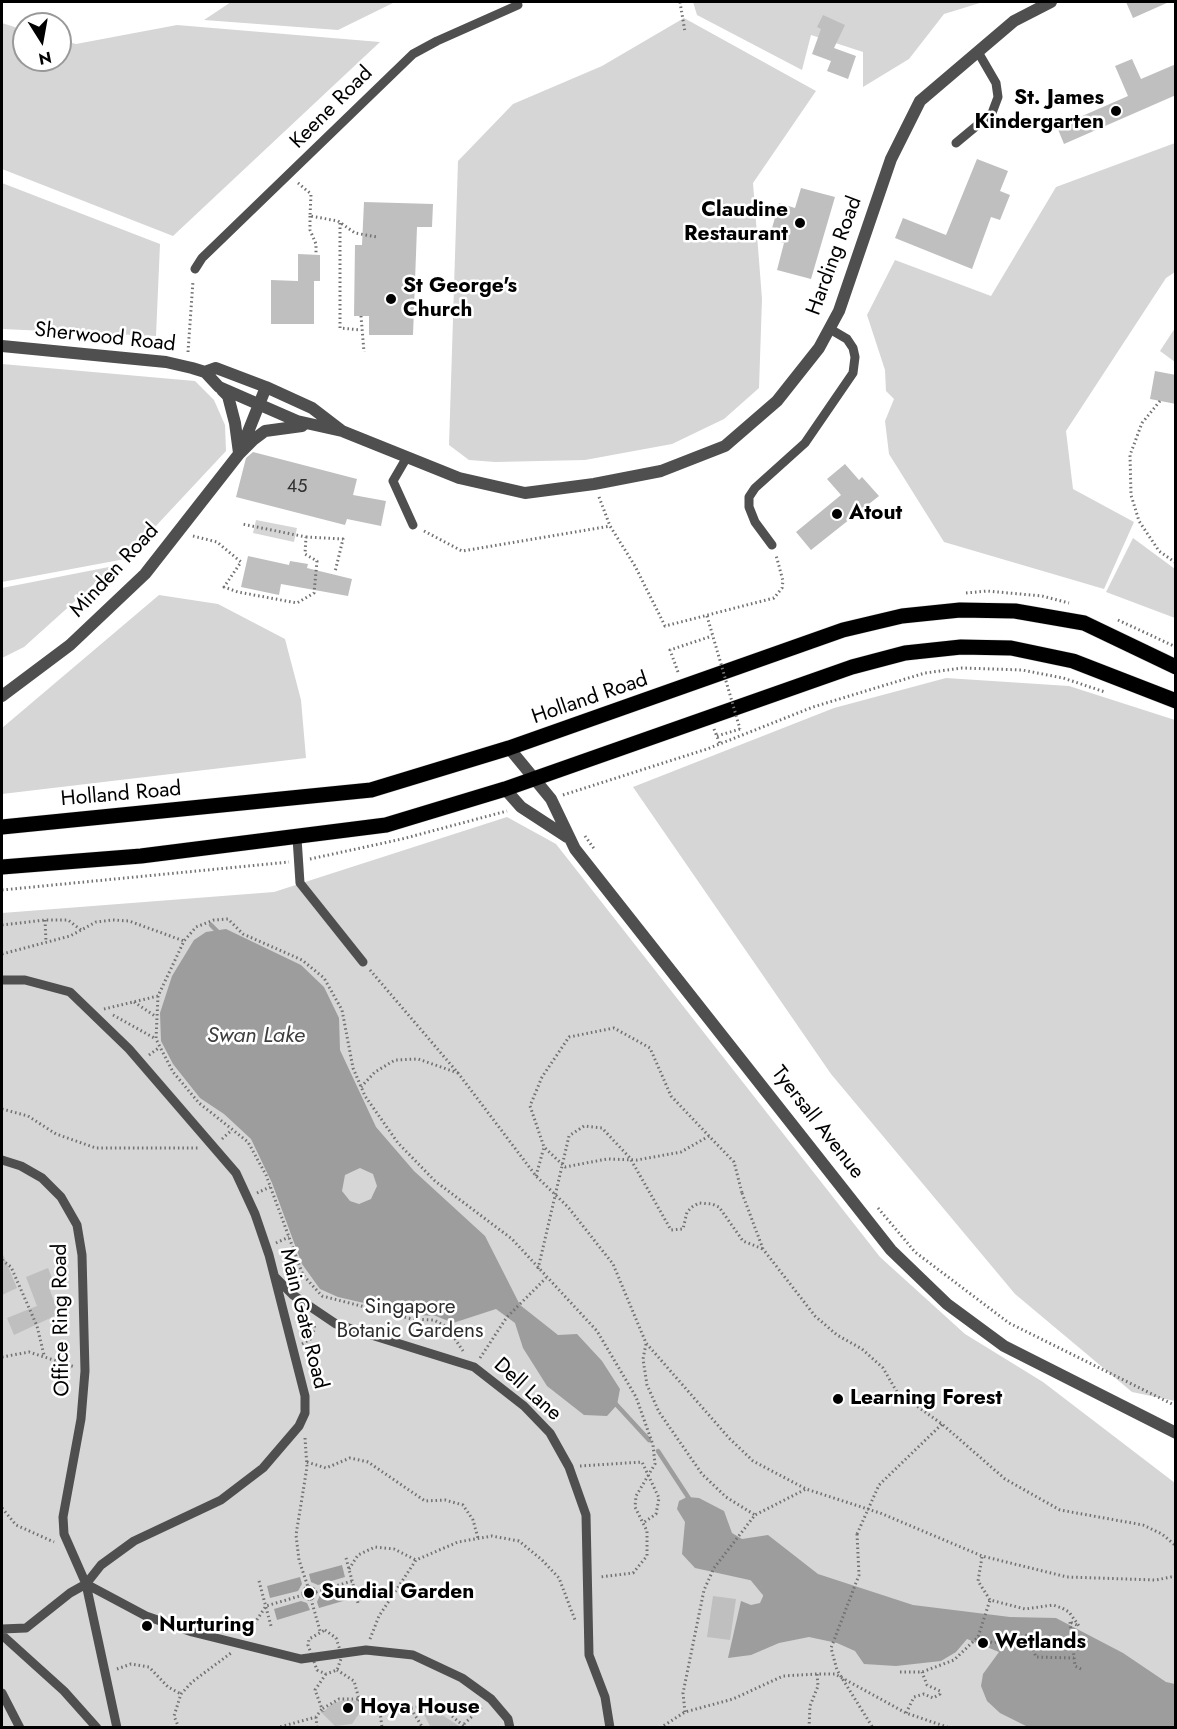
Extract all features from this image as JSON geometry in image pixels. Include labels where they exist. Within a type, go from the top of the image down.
[{"type":"main road","name":"Holland Road","points":[[2,827],[371,790],[509,748],[843,630],[902,616],[960,610],[1015,611],[1084,623],[1176,667]]},
{"type":"main road","points":[[2,867],[141,856],[386,825],[505,789],[852,667],[927,651],[961,647],[1011,648],[1052,656],[1073,661],[1176,701]]},
{"type":"street","name":"Harding Road","points":[[258,406],[307,425],[342,431],[459,478],[525,493],[594,484],[661,471],[724,446],[777,401],[819,348],[830,329],[839,311],[891,159],[920,101],[1014,21],[1051,2]]},
{"type":"street","name":"Sherwood Road","points":[[2,346],[166,362],[205,372],[216,368],[266,387]]},
{"type":"street","points":[[205,372],[228,396],[236,423],[239,454]]},
{"type":"street","points":[[219,387],[258,406]]},
{"type":"street","name":"Harding Road","points":[[266,387],[312,408],[342,431]]},
{"type":"street","name":"Minden Road","points":[[239,454],[266,387]]},
{"type":"street","name":"Minden Road","points":[[2,696],[70,645],[145,574],[239,454],[265,431],[307,425]]},
{"type":"street","name":"Tyersall Avenue","points":[[509,748],[532,779],[551,799],[568,838],[891,1250],[947,1304],[1004,1346],[1176,1433]]},
{"type":"street","points":[[505,789],[521,807],[568,838]]},
{"type":"lane","name":"Keene Road","points":[[195,269],[202,258],[413,54],[518,5]]},
{"type":"lane","points":[[956,143],[992,113],[998,98],[996,83],[978,52]]},
{"type":"lane","points":[[772,545],[755,522],[749,507],[749,497],[755,488],[805,443],[853,372],[855,357],[853,348],[847,339],[830,329]]},
{"type":"lane","points":[[407,457],[393,481],[413,525]]},
{"type":"lane","points":[[297,838],[300,883],[363,962]]},
{"type":"lane","name":"Main Gate Road","points":[[2,980],[25,980],[70,992],[129,1049],[236,1173],[269,1255],[305,1396],[305,1413],[299,1426],[263,1468],[221,1500],[134,1541],[101,1565],[87,1584],[70,1593],[27,1628],[2,1629]]},
{"type":"lane","name":"Office Ring Road","points":[[2,1160],[21,1166],[42,1178],[61,1197],[77,1225],[82,1255],[85,1371],[81,1419],[63,1517],[64,1534],[87,1584],[117,1728]]},
{"type":"lane","name":"Dell Lane","points":[[273,1275],[293,1295],[336,1324],[474,1367],[524,1407],[550,1433],[569,1467],[586,1515],[589,1655],[605,1697],[610,1728]]},
{"type":"lane","points":[[87,1584],[146,1616],[240,1646],[312,1659],[366,1650],[413,1655],[462,1678],[491,1699],[508,1719],[510,1728]]},
{"type":"lane","points":[[2,1635],[64,1691],[97,1728]]},
{"type":"lane","points":[[2,1692],[20,1728]]},
{"type":"path","points":[[680,2],[686,33]]},
{"type":"path","points":[[288,177],[311,194],[309,230],[316,244],[316,255]]},
{"type":"path","points":[[310,216],[340,223],[355,233],[377,237]]},
{"type":"path","points":[[340,223],[340,328],[362,330]]},
{"type":"path","points":[[361,316],[364,352]]},
{"type":"path","points":[[1160,401],[1142,423],[1130,455],[1131,495],[1139,521],[1159,551],[1176,563]]},
{"type":"path","points":[[594,484],[610,526],[635,566],[666,626],[768,601],[779,594],[783,575],[772,545]]},
{"type":"path","points":[[242,524],[306,537],[343,539],[335,572]]},
{"type":"path","points":[[413,525],[462,551],[610,526]]},
{"type":"path","points":[[192,535],[217,542],[241,562],[224,587],[238,592],[297,603],[314,593],[317,561],[305,554],[306,537]]},
{"type":"path","points":[[707,616],[740,729],[717,736],[720,744]]},
{"type":"path","points":[[684,688],[670,650],[712,636]]},
{"type":"path","points":[[551,799],[720,744],[813,707],[925,673],[962,668],[998,668],[1063,678],[1116,695]]},
{"type":"path","points":[[2,890],[298,861],[402,839],[521,807]]},
{"type":"path","points":[[546,1278],[507,1317],[474,1367],[447,1327],[434,1320],[412,1319],[322,1296],[303,1275],[266,1175],[248,1143],[199,1103],[173,1072],[156,1040],[155,1016],[158,996],[184,941],[196,927],[214,920],[228,919],[243,934],[302,960],[324,978],[342,1010],[353,1068],[361,1088],[398,1143],[435,1180],[512,1239],[597,1331],[636,1397],[653,1445],[655,1464],[650,1477],[636,1496],[635,1507],[647,1531],[647,1556],[633,1574],[604,1577]]},
{"type":"path","points":[[45,920],[46,942]]},
{"type":"path","points":[[2,925],[68,920],[81,930]]},
{"type":"path","points":[[2,954],[70,936],[96,922],[129,921],[184,941]]},
{"type":"path","points":[[363,962],[458,1073],[536,1176],[556,1196],[613,1264],[646,1343],[729,1438],[753,1461],[806,1489],[880,1513],[982,1556],[1067,1577],[1156,1580],[1176,1576]]},
{"type":"path","points":[[156,1040],[101,1010],[158,996]]},
{"type":"path","points":[[132,1001],[155,1016]]},
{"type":"path","points":[[709,1136],[681,1152],[637,1160],[607,1159],[564,1167],[544,1147],[530,1106],[542,1077],[569,1037],[615,1028],[650,1048],[671,1096],[734,1162],[763,1249],[799,1292],[815,1316],[837,1335],[862,1349],[883,1368],[897,1392],[942,1424],[1005,1479],[1060,1509],[1143,1525],[1162,1534],[1176,1546]]},
{"type":"path","points":[[361,1088],[375,1072],[395,1060],[418,1059],[458,1073]]},
{"type":"path","points":[[2,1108],[28,1116],[56,1134],[96,1148],[214,1148]]},
{"type":"path","points":[[538,1269],[569,1136],[584,1126],[602,1128],[630,1158],[671,1230],[683,1229],[687,1212],[699,1203],[706,1202],[719,1207],[743,1241],[763,1249]]},
{"type":"path","points":[[536,1176],[544,1147]]},
{"type":"path","points":[[877,1208],[915,1252],[1010,1323],[1176,1406]]},
{"type":"path","points":[[2,1260],[11,1267],[37,1326],[44,1355]]},
{"type":"path","points":[[294,1346],[312,1338],[316,1330],[317,1312]]},
{"type":"path","points":[[646,1343],[643,1359],[647,1385],[664,1420],[702,1474],[726,1497],[754,1515]]},
{"type":"path","points":[[2,1357],[15,1353],[44,1355],[85,1371]]},
{"type":"path","points":[[873,1728],[837,1671],[831,1648],[859,1575],[857,1534],[879,1485],[904,1458],[942,1424]]},
{"type":"path","points":[[299,1426],[307,1444],[307,1462],[303,1506],[296,1535],[299,1560],[308,1587],[316,1592]]},
{"type":"path","points":[[307,1462],[326,1468],[350,1458],[368,1462],[425,1501],[445,1500],[463,1505],[473,1520],[478,1538]]},
{"type":"path","points":[[569,1467],[642,1462],[659,1498],[656,1514],[643,1523]]},
{"type":"path","points":[[685,1712],[683,1693],[704,1590],[714,1568],[754,1515],[806,1489]]},
{"type":"path","points":[[2,1508],[16,1525],[36,1536],[70,1547]]},
{"type":"path","points":[[366,1650],[379,1616],[416,1560],[458,1542],[492,1536],[519,1541],[559,1578]]},
{"type":"path","points":[[349,1569],[358,1555],[375,1547],[394,1550],[416,1560]]},
{"type":"path","points":[[982,1556],[978,1581],[990,1600],[1025,1609],[1053,1605],[1062,1608],[1075,1618],[1079,1626],[1070,1622],[1074,1658],[1075,1666],[1081,1669]]},
{"type":"path","points":[[346,1558],[358,1602]]},
{"type":"path","points":[[259,1581],[271,1626]]},
{"type":"path","points":[[311,1599],[316,1592],[352,1581]]},
{"type":"path","points":[[308,1587],[303,1595],[311,1599],[320,1631]]},
{"type":"path","points":[[900,1672],[922,1672],[954,1660],[978,1637],[990,1600]]},
{"type":"path","points":[[312,1659],[309,1639],[320,1631],[332,1633],[341,1653]]},
{"type":"path","points":[[978,1637],[993,1643],[1028,1635],[1036,1657],[1074,1658]]},
{"type":"path","points":[[107,1672],[141,1664],[149,1667],[168,1687],[182,1694]]},
{"type":"path","points":[[337,1670],[354,1681],[359,1700]]},
{"type":"path","points":[[906,1713],[910,1703],[919,1694],[933,1698],[940,1694],[940,1691],[927,1685],[922,1672]]},
{"type":"path","points":[[322,1710],[315,1690],[326,1674]]},
{"type":"path","points":[[809,1728],[810,1707],[818,1686],[818,1674]]},
{"type":"path","points":[[660,1728],[685,1712],[733,1699],[783,1676],[818,1674],[835,1674],[906,1713],[950,1728]]},
{"type":"path","points":[[276,1728],[316,1717],[322,1710],[339,1699],[359,1700],[380,1711],[438,1706],[465,1726],[491,1699]]},
{"type":"path","points":[[421,1706],[426,1711]]},
{"type":"path","points":[[411,1709],[423,1728]]},
{"type":"path","points":[[380,1711],[382,1728]]},
{"type":"path","points":[[316,1717],[317,1728]]},
{"type":"green space","points":[[231,2],[395,2],[338,30],[204,20]]},
{"type":"green space","points":[[693,2],[983,2],[944,14],[909,59],[863,87],[863,52],[811,35],[802,70],[697,15]]},
{"type":"green space","points":[[684,18],[816,91],[753,183],[762,299],[759,388],[724,419],[672,444],[585,460],[495,462],[469,460],[449,445],[458,161],[513,104],[602,66]]},
{"type":"green space","points":[[2,23],[12,26],[12,72],[72,72],[72,43],[177,25],[380,42],[173,236],[2,169]]},
{"type":"green space","points":[[1175,143],[1175,272],[1166,278],[1066,431],[1073,489],[1134,522],[1104,589],[944,542],[889,454],[885,421],[894,399],[886,391],[885,370],[867,315],[895,260],[991,296],[1056,187]]},
{"type":"green space","points":[[2,183],[160,244],[156,336],[2,329]]},
{"type":"green space","points":[[1175,328],[1176,362],[1160,351]]},
{"type":"green space","points":[[2,364],[195,381],[214,400],[225,425],[226,451],[125,559],[2,582]]},
{"type":"green space","points":[[256,520],[297,528],[294,542],[253,533]]},
{"type":"green space","points":[[1133,538],[1175,569],[1175,618],[1106,592]]},
{"type":"green space","points":[[114,566],[24,647],[2,658],[2,588]]},
{"type":"green space","points":[[159,595],[218,604],[285,639],[301,700],[306,758],[2,794],[2,728]]},
{"type":"green space","points":[[946,678],[1069,686],[1175,720],[1175,1401],[1132,1392],[1015,1294],[831,1074],[633,787],[834,708]]},
{"type":"green space","name":"Singapore Botanic Gardens","points":[[507,817],[556,844],[880,1257],[965,1334],[1043,1382],[1175,1483],[1175,1727],[2,1728],[2,913],[274,892]]},
{"type":"water","name":"Swan Lake","points":[[226,929],[301,965],[324,987],[339,1018],[340,1050],[376,1127],[414,1171],[485,1236],[520,1305],[558,1335],[577,1334],[602,1361],[620,1389],[617,1405],[607,1416],[584,1415],[547,1386],[523,1348],[515,1323],[496,1309],[453,1323],[436,1316],[416,1315],[338,1297],[320,1289],[302,1264],[272,1183],[251,1139],[224,1114],[200,1098],[173,1064],[161,1041],[160,1013],[172,976],[194,940],[206,932]],"holes":[[[360,1168],[373,1174],[377,1186],[371,1199],[359,1204],[350,1201],[342,1191],[345,1175]]]},
{"type":"water","points":[[687,1497],[699,1498],[724,1511],[732,1533],[742,1539],[768,1535],[818,1574],[913,1605],[1010,1617],[1056,1618],[1123,1653],[1166,1682],[1175,1684],[1175,1727],[1028,1727],[1000,1713],[987,1701],[981,1686],[983,1674],[999,1652],[967,1639],[956,1652],[941,1661],[896,1666],[864,1664],[855,1651],[837,1643],[809,1637],[779,1643],[751,1655],[728,1658],[741,1601],[751,1605],[760,1603],[764,1594],[762,1587],[754,1581],[695,1568],[682,1554],[685,1522],[677,1509],[679,1501]]},
{"type":"water","points":[[342,1565],[345,1577],[318,1585],[311,1582],[309,1574]]},
{"type":"water","points":[[300,1577],[302,1584],[298,1591],[270,1598],[267,1586]]},
{"type":"water","points":[[347,1587],[350,1599],[319,1608],[317,1602],[320,1595]]},
{"type":"water","points":[[301,1601],[307,1603],[310,1610],[277,1620],[274,1609]]},
{"type":"building","points":[[1126,2],[1169,2],[1133,18]]},
{"type":"building","points":[[823,15],[845,25],[834,48],[856,56],[848,79],[827,71],[831,61],[812,54],[821,29],[817,27]]},
{"type":"building","name":"St. James Kindergarten","points":[[1132,59],[1141,79],[1176,64],[1176,95],[1064,144],[1057,127],[1128,96],[1115,66]]},
{"type":"building","points":[[977,159],[1008,171],[1000,191],[1010,195],[1000,220],[991,217],[972,269],[895,238],[903,218],[946,235]]},
{"type":"building","name":"Claudine Restaurant","points":[[801,188],[835,197],[811,279],[777,270],[784,243],[769,239],[779,203],[795,208]]},
{"type":"building","points":[[364,202],[433,204],[432,227],[417,227],[413,335],[369,335],[369,316],[354,316],[355,245],[362,245]]},
{"type":"building","points":[[298,254],[320,255],[320,281],[314,281],[314,324],[271,324],[271,280],[298,281]]},
{"type":"building","points":[[1155,371],[1176,375],[1176,404],[1150,399]]},
{"type":"building","points":[[253,452],[357,479],[353,495],[386,501],[381,526],[347,519],[345,525],[236,497],[246,458]]},
{"type":"building","name":"Atout","points":[[845,464],[859,480],[862,477],[879,496],[811,550],[796,532],[841,495],[827,479]]},
{"type":"building","points":[[248,556],[289,565],[290,561],[308,564],[307,568],[352,579],[348,596],[281,584],[279,595],[241,587]]},
{"type":"building","points":[[2,1252],[17,1288],[2,1295]]},
{"type":"building","points":[[48,1268],[55,1285],[49,1288],[59,1314],[14,1335],[7,1318],[37,1306],[26,1277]]},
{"type":"building","points":[[713,1596],[736,1599],[730,1640],[707,1637]]},
{"type":"building","points":[[415,1697],[462,1728],[431,1728]]},
{"type":"building","points":[[344,1700],[360,1701],[360,1712],[352,1724],[335,1726],[322,1713],[333,1703]]},
{"type":"waterway","points":[[211,925],[220,934]]},
{"type":"waterway","points":[[614,1402],[649,1440]]},
{"type":"waterway","points":[[658,1451],[690,1500]]},
{"type":"waterway","points":[[751,1577],[765,1594],[770,1595]]},
{"type":"place","name":"St. James Kindergarten","points":[[1116,111]]},
{"type":"place","name":"Claudine Restaurant","points":[[800,223]]},
{"type":"place","name":"St George's Church","points":[[391,299]]},
{"type":"place","name":"Atout","points":[[837,514]]},
{"type":"place","name":"Learning Forest","points":[[838,1399]]},
{"type":"place","name":"Sundial Garden","points":[[309,1593]]},
{"type":"place","name":"Nurturing","points":[[147,1626]]},
{"type":"place","name":"Wetlands","points":[[983,1643]]},
{"type":"place","name":"Hoya House","points":[[348,1708]]}]
